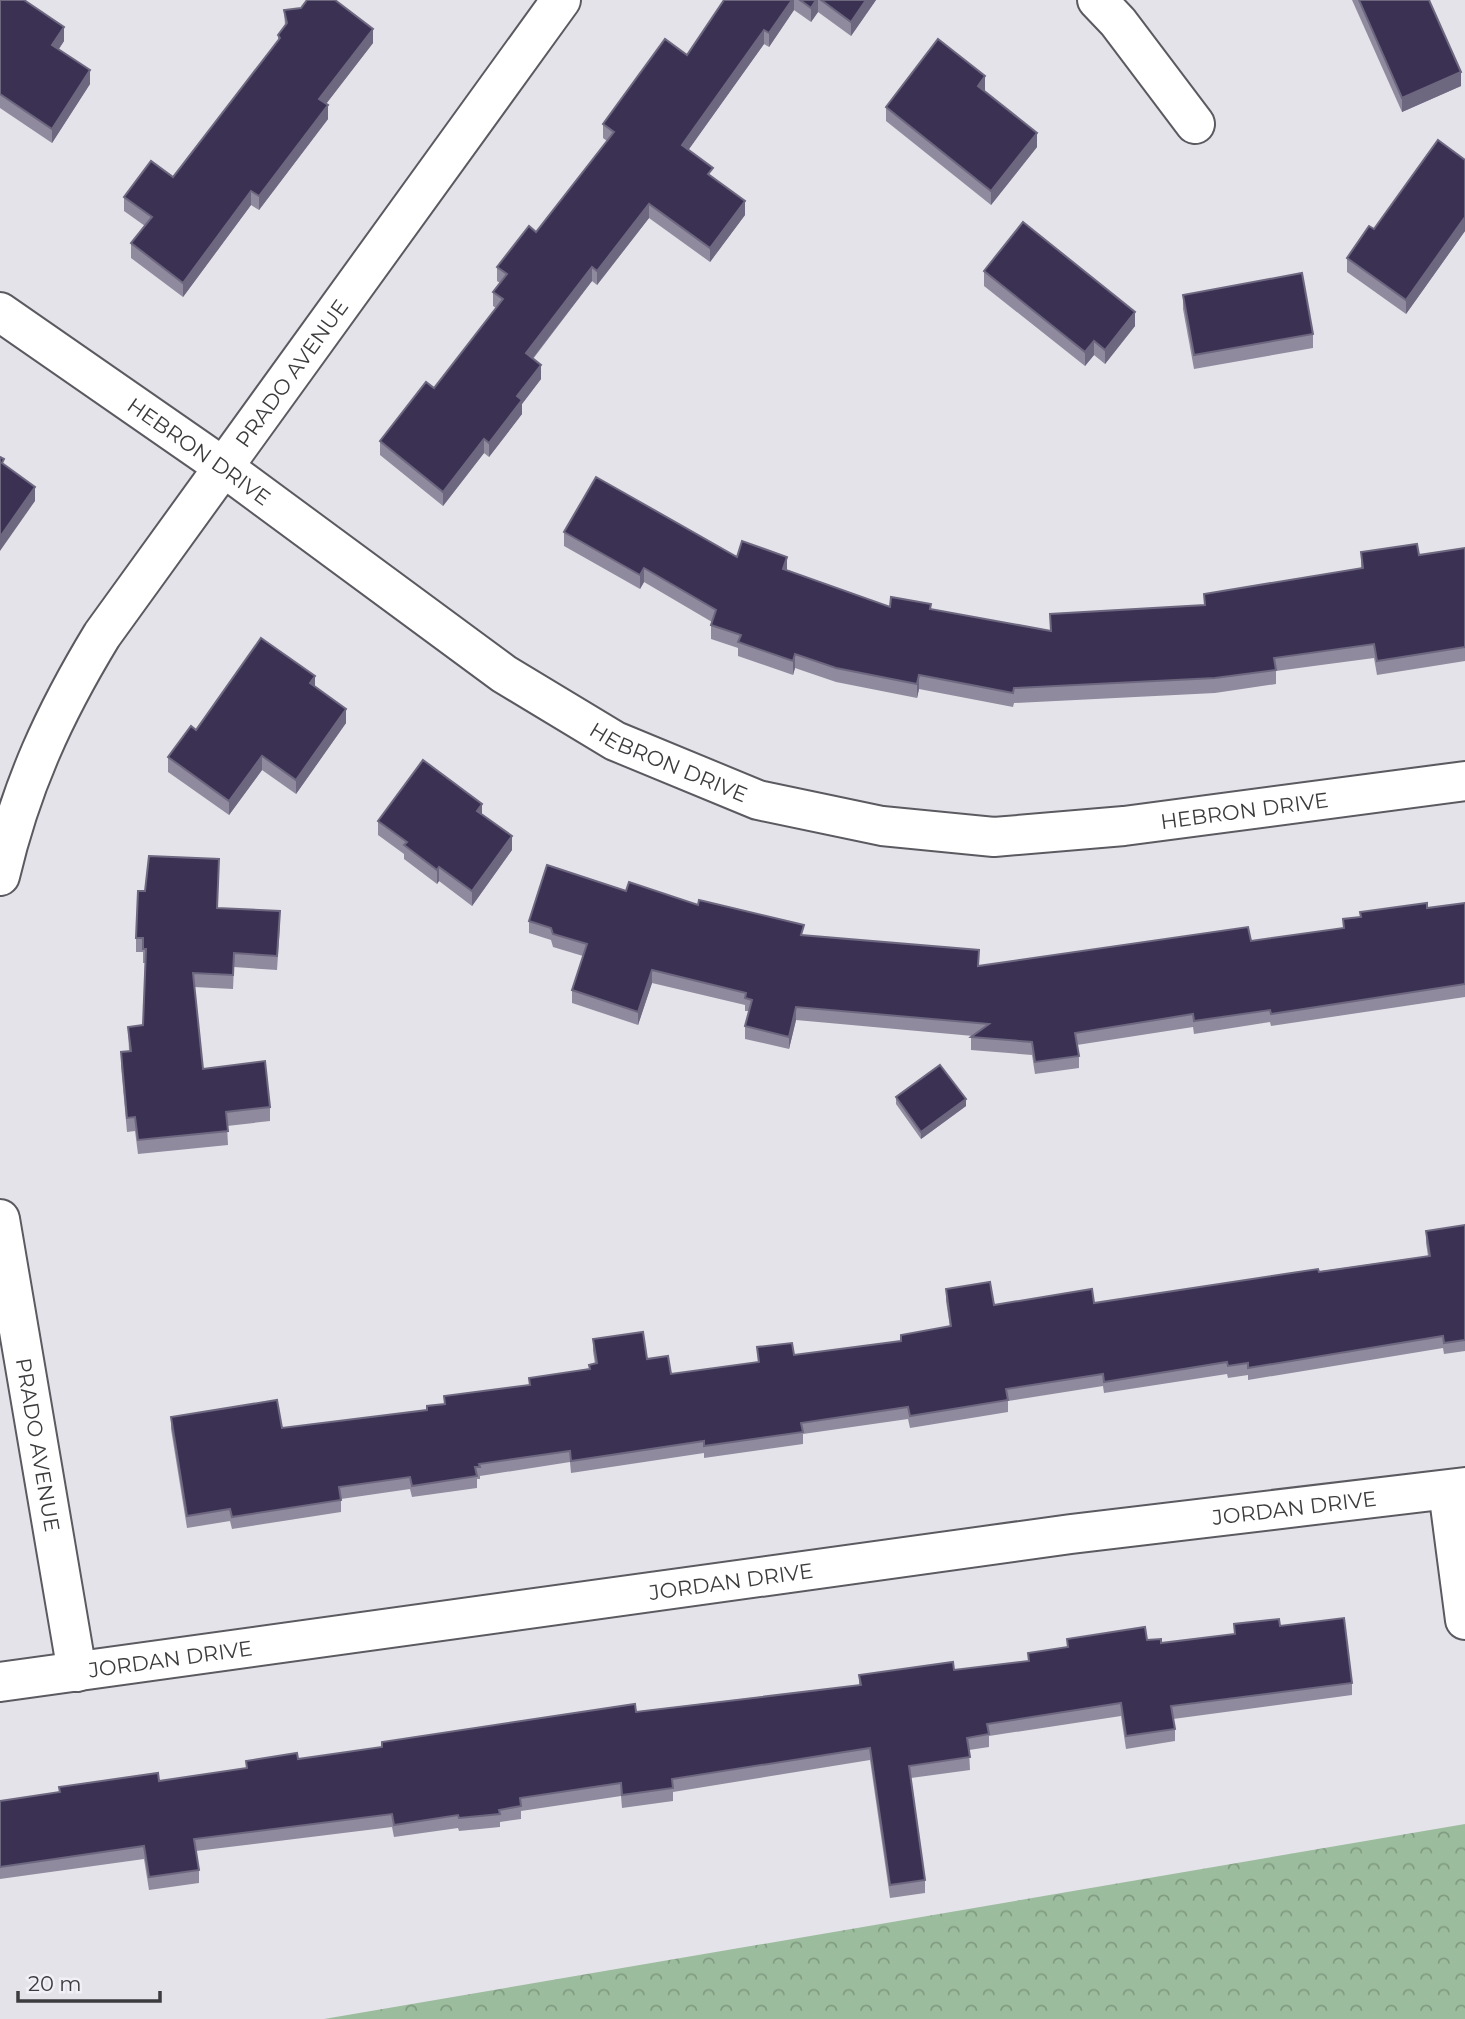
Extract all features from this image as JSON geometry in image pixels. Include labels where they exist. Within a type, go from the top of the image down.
[{"type":"street","name":"PRADO AVENUE","points":[[0,876],[28,778],[66,695],[102,635],[561,0]]},
{"type":"street","points":[[1097,0],[1118,22],[1195,124]]},
{"type":"street","name":"HEBRON DRIVE","points":[[0,312],[222,466],[504,674],[615,741],[758,800],[882,826],[994,837],[1124,826],[1465,780]]},
{"type":"street","name":"PRADO AVENUE","points":[[0,1219],[77,1672]]},
{"type":"street","points":[[1457,1489],[1465,1620]]},
{"type":"street","name":"JORDAN DRIVE","points":[[0,1682],[1071,1534],[1457,1489]]},
{"type":"green space","points":[[1465,1824],[1465,2019],[324,2019]]},
{"type":"building","points":[[0,0],[24,0],[64,27],[52,45],[90,70],[52,129],[0,94]]},
{"type":"building","points":[[307,0],[335,0],[373,29],[319,99],[328,105],[259,196],[251,191],[183,283],[131,243],[152,217],[124,197],[151,161],[173,177],[280,38],[278,35],[287,23],[284,10],[301,8]]},
{"type":"building","points":[[724,0],[792,0],[769,33],[764,30],[682,145],[713,168],[708,174],[745,201],[710,248],[649,204],[597,271],[592,267],[526,353],[541,365],[517,396],[522,400],[489,443],[484,439],[443,492],[380,441],[426,382],[434,388],[503,299],[493,292],[507,274],[497,267],[529,226],[536,232],[614,132],[603,124],[665,39],[687,55]]},
{"type":"building","points":[[800,0],[816,0],[811,8]]},
{"type":"building","points":[[821,0],[866,0],[851,22]]},
{"type":"building","points":[[1359,0],[1429,0],[1461,72],[1402,98]]},
{"type":"building","points":[[938,39],[985,76],[978,86],[1037,133],[991,191],[886,107]]},
{"type":"building","points":[[1438,140],[1465,160],[1465,217],[1406,300],[1347,258],[1369,226],[1374,229]]},
{"type":"building","points":[[1023,222],[1135,312],[1105,350],[1094,341],[1085,352],[984,271]]},
{"type":"building","points":[[1302,273],[1313,334],[1194,355],[1183,295]]},
{"type":"building","points":[[0,457],[4,459],[2,463],[35,487],[0,537]]},
{"type":"building","points":[[596,477],[737,557],[742,541],[787,557],[783,569],[890,607],[891,597],[931,604],[930,609],[1051,631],[1050,614],[1205,605],[1204,594],[1363,568],[1361,552],[1417,544],[1419,555],[1465,548],[1465,647],[1377,661],[1374,644],[1274,658],[1276,670],[1215,678],[1014,688],[1013,693],[919,675],[917,684],[836,668],[795,654],[793,661],[738,642],[741,635],[711,625],[716,610],[644,568],[640,575],[564,532]]},
{"type":"building","points":[[261,638],[315,676],[310,683],[346,709],[296,780],[262,756],[229,801],[168,757],[191,726],[196,730]]},
{"type":"building","points":[[423,760],[482,804],[477,811],[512,836],[472,891],[439,867],[437,870],[404,845],[407,842],[378,821]]},
{"type":"building","points":[[149,856],[219,859],[217,908],[280,911],[277,956],[234,953],[233,975],[193,973],[203,1069],[265,1061],[270,1107],[226,1112],[228,1131],[138,1140],[135,1117],[127,1118],[121,1052],[131,1051],[128,1027],[143,1025],[146,949],[143,949],[143,938],[136,938],[138,891],[145,891]]},
{"type":"building","points":[[547,865],[626,891],[629,882],[698,905],[699,900],[804,925],[801,935],[979,950],[978,966],[1248,927],[1251,941],[1344,928],[1343,919],[1361,917],[1360,912],[1427,903],[1427,908],[1465,903],[1465,984],[1271,1014],[1270,1010],[1194,1021],[1193,1014],[1075,1033],[1079,1056],[1035,1062],[1032,1042],[971,1037],[989,1024],[796,1007],[789,1037],[745,1026],[752,1000],[745,998],[746,993],[652,970],[638,1012],[572,990],[587,944],[553,934],[551,928],[529,921]]},
{"type":"building","points":[[940,1065],[966,1099],[921,1132],[896,1097]]},
{"type":"building","points":[[1465,1225],[1465,1340],[1444,1343],[1443,1336],[1248,1368],[1248,1363],[1228,1366],[1227,1362],[1104,1382],[1103,1374],[1006,1389],[1008,1400],[910,1416],[908,1407],[801,1423],[803,1432],[704,1446],[704,1441],[571,1461],[570,1451],[479,1464],[480,1467],[475,1467],[477,1476],[412,1486],[410,1477],[339,1487],[341,1500],[232,1517],[230,1509],[187,1516],[171,1417],[277,1400],[282,1428],[427,1410],[427,1406],[445,1404],[444,1396],[530,1385],[529,1378],[590,1369],[589,1365],[597,1363],[593,1339],[643,1332],[647,1359],[668,1356],[671,1374],[759,1362],[757,1347],[792,1343],[794,1355],[901,1341],[901,1335],[951,1326],[946,1289],[990,1282],[994,1305],[1092,1289],[1094,1303],[1318,1269],[1319,1272],[1430,1256],[1426,1231]]},
{"type":"building","points":[[1344,1618],[1352,1683],[1171,1706],[1175,1729],[1126,1736],[1121,1703],[987,1724],[989,1734],[967,1738],[970,1757],[909,1766],[925,1880],[890,1885],[870,1748],[672,1779],[673,1788],[622,1795],[621,1783],[520,1798],[521,1806],[499,1810],[500,1814],[459,1818],[458,1815],[394,1825],[392,1814],[194,1839],[199,1870],[149,1877],[144,1846],[0,1867],[0,1801],[60,1792],[59,1787],[158,1773],[159,1781],[247,1768],[246,1761],[297,1753],[298,1759],[382,1747],[382,1742],[635,1704],[636,1712],[861,1685],[859,1675],[953,1662],[954,1670],[1029,1661],[1028,1653],[1068,1647],[1067,1639],[1145,1627],[1147,1640],[1161,1639],[1161,1643],[1235,1634],[1234,1624],[1279,1619],[1280,1626]]}]
